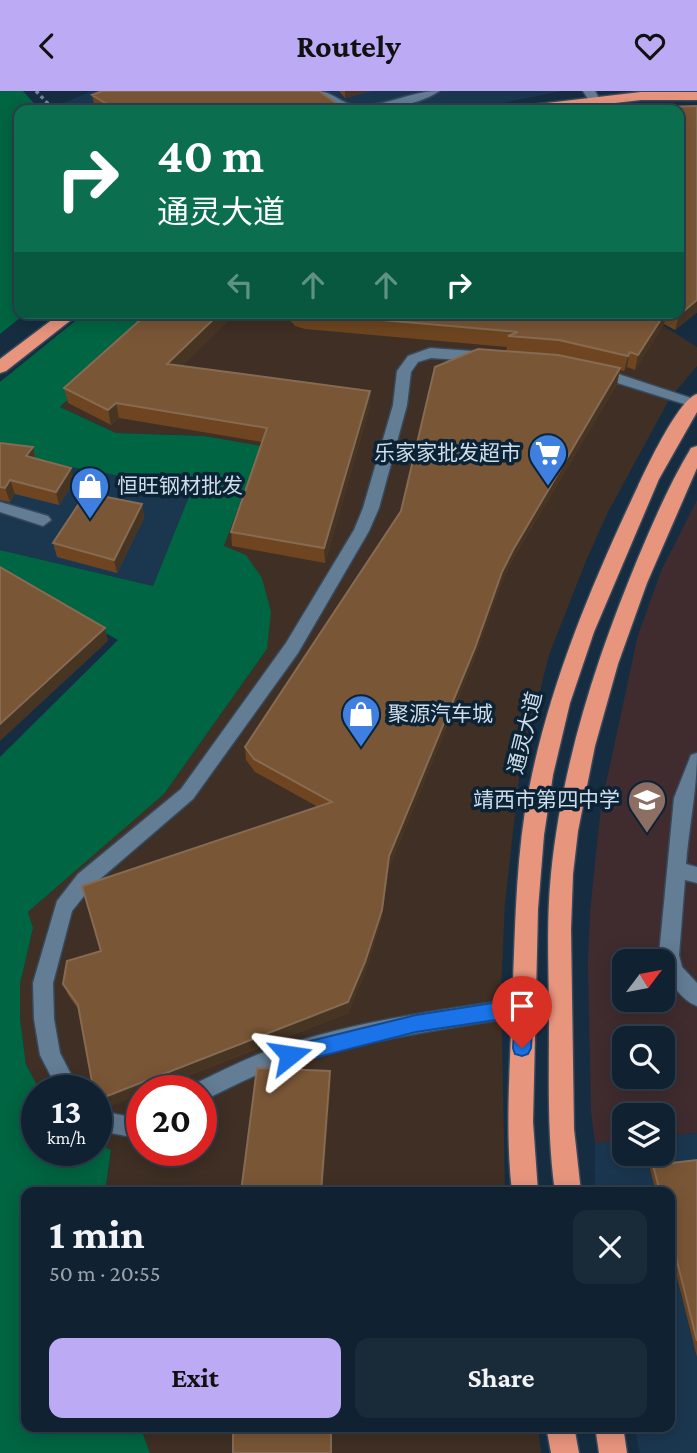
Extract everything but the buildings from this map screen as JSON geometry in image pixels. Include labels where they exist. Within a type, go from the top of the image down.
[{"type":"highway","points":[[559,105],[614,95],[677,93],[696,97]]},
{"type":"highway","points":[[590,101],[661,105],[696,97]]},
{"type":"highway","points":[[0,353],[43,319]]},
{"type":"highway","points":[[0,367],[64,319]]},
{"type":"highway","name":"通灵大道","points":[[525,1187],[520,1081],[527,879],[536,810],[551,731],[598,593],[647,485],[674,434],[695,402]]},
{"type":"highway","points":[[568,1187],[559,1091],[560,946],[562,875],[573,797],[595,702],[629,598],[672,497],[697,452]]},
{"type":"highway","points":[[561,1432],[565,1453]]},
{"type":"highway","points":[[610,1432],[613,1453]]},
{"type":"lane","points":[[322,91],[340,105]]},
{"type":"lane","points":[[382,105],[433,91]]},
{"type":"lane","points":[[61,1075],[50,1055],[44,1019],[43,983],[64,907],[85,880],[187,794],[292,648],[361,531],[371,508],[400,405],[404,371],[413,359],[430,353],[505,359]]},
{"type":"lane","points":[[580,368],[617,376],[695,402]]},
{"type":"lane","points":[[0,507],[43,520]]},
{"type":"lane","points":[[697,760],[683,798],[669,955],[674,972],[697,997]]},
{"type":"lane","points":[[677,869],[697,874]]},
{"type":"lane","points":[[217,1084],[268,1061],[356,1037],[460,1015],[524,1007]]},
{"type":"path","points":[[36,91],[49,105]]},
{"type":"shaded area","points":[[92,91],[562,91],[492,105],[63,103]]},
{"type":"shaded area","name":"聚源汽车城","points":[[155,319],[653,319],[697,347],[697,366],[670,398],[608,512],[586,561],[549,655],[520,770],[505,903],[501,990],[505,1187],[106,1187],[109,1166],[112,1166],[112,1075],[32,1075],[26,1065],[20,1018],[20,984],[33,928],[28,912],[164,794],[267,649],[224,546],[260,446],[204,436],[116,433],[60,407]]},
{"type":"shaded area","name":"恒旺钢材批发","points":[[0,454],[192,489],[153,586],[0,550]]},
{"type":"shaded area","name":"靖西市第四中学","points":[[697,500],[697,1133],[675,1135],[675,1103],[612,1103],[612,1141],[595,1143],[591,1112],[588,963],[590,912],[601,807],[638,635],[662,569]]},
{"type":"shaded area","points":[[697,1133],[697,1453],[640,1453],[635,1432],[675,1432],[675,1187],[595,1187],[595,1143],[612,1141],[612,1166],[675,1166],[675,1135]]},
{"type":"shaded area","points":[[142,1432],[539,1432],[541,1453],[150,1453]]},
{"type":"green space","points":[[0,91],[23,91],[36,105],[14,105],[14,319],[19,319],[0,334]]},
{"type":"green space","points":[[78,319],[155,319],[60,407],[116,433],[204,436],[261,446],[224,546],[246,555],[262,578],[271,612],[267,649],[164,794],[28,912],[33,928],[20,984],[20,1018],[26,1065],[32,1075],[21,1075],[21,1166],[109,1166],[106,1187],[21,1187],[21,1432],[142,1432],[150,1453],[0,1453],[0,757],[118,640],[0,575],[0,550],[153,586],[192,489],[0,454],[0,382]]},
{"type":"place","name":"乐家家批发超市","points":[[548,487]]},
{"type":"place","name":"恒旺钢材批发","points":[[90,520]]},
{"type":"place","name":"聚源汽车城","points":[[361,748]]},
{"type":"place","name":"靖西市第四中学","points":[[647,834]]},
{"type":"route","points":[[290,1055],[416,1024],[471,1013],[524,1007],[522,1048]]}]
